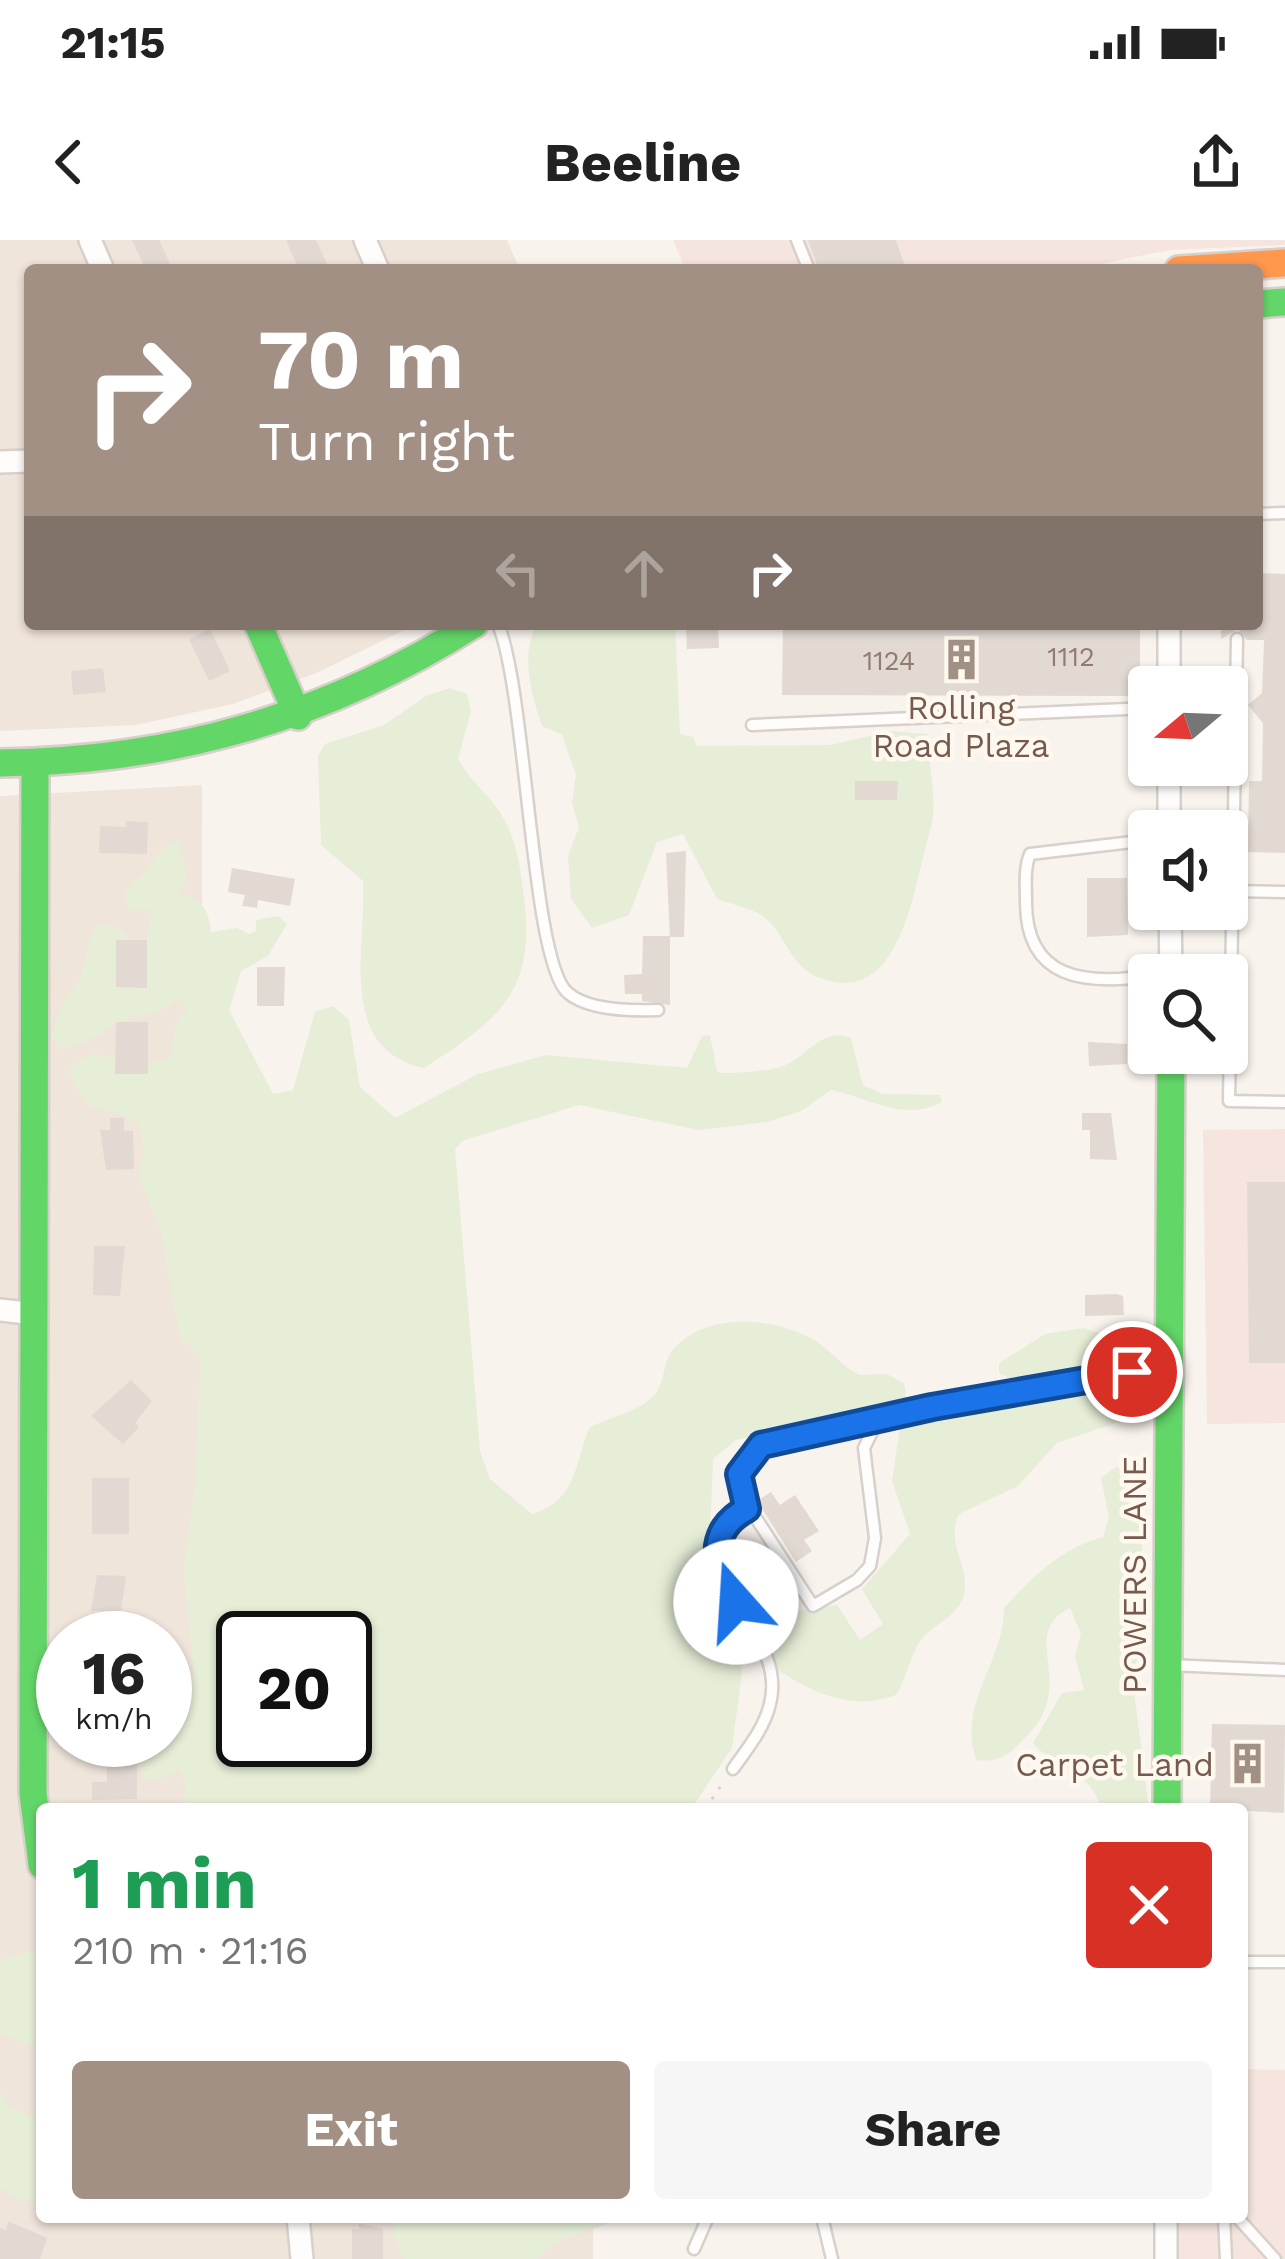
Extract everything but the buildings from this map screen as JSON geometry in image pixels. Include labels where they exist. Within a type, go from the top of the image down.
[{"type":"street","points":[[261,630],[298,716]]},
{"type":"street","points":[[0,763],[35,764],[188,748],[298,716],[382,678],[464,630]]},
{"type":"street","points":[[1168,630],[1168,666]]},
{"type":"street","points":[[35,764],[36,1816]]},
{"type":"street","name":"POWERS LANE","points":[[1167,1803],[1172,1074]]},
{"type":"street","points":[[0,1310],[35,1314]]},
{"type":"street","points":[[299,2223],[302,2259]]},
{"type":"street","points":[[1166,2223],[1166,2259]]},
{"type":"lane","points":[[500,630],[518,699],[534,847],[558,981],[570,995],[586,1002],[658,1010]]},
{"type":"lane","points":[[1232,810],[1237,639]]},
{"type":"lane","points":[[752,725],[1128,709]]},
{"type":"lane","points":[[1128,842],[1030,854],[1026,932],[1036,953],[1082,978],[1128,979]]},
{"type":"lane","points":[[1248,891],[1285,892]]},
{"type":"lane","points":[[1232,930],[1229,1101],[1285,1102]]},
{"type":"lane","points":[[878,1420],[864,1448],[863,1465],[874,1554],[857,1580],[813,1606],[747,1509],[739,1474],[761,1445],[878,1420],[1172,1365]]},
{"type":"lane","points":[[733,1769],[762,1726],[772,1701],[765,1651],[717,1568],[721,1532],[747,1509]]},
{"type":"lane","points":[[1169,1666],[1285,1670]]},
{"type":"lane","points":[[1248,1962],[1285,1963]]},
{"type":"lane","points":[[694,2249],[705,2223]]},
{"type":"lane","points":[[823,2223],[832,2259]]},
{"type":"lane","points":[[1223,2223],[1226,2259]]},
{"type":"lane","points":[[1242,2223],[1275,2259]]},
{"type":"path","points":[[709,1803],[733,1769]]},
{"type":"shaded area","points":[[0,240],[507,240],[517,264],[24,264],[24,630],[404,630],[319,672],[233,704],[136,725],[0,731]]},
{"type":"shaded area","points":[[673,240],[1285,240],[1285,245],[1169,250],[1100,264],[683,264]]},
{"type":"shaded area","points":[[202,785],[201,1803],[36,1803],[36,2223],[593,2223],[593,2259],[0,2259],[0,796]]},
{"type":"shaded area","points":[[1285,1129],[1285,1423],[1207,1424],[1203,1130]]},
{"type":"shaded area","points":[[1248,2069],[1285,2070],[1285,2259],[1173,2259],[1174,2223],[1248,2223]]},
{"type":"green space","points":[[534,630],[675,630],[680,734],[693,737],[697,746],[831,745],[890,731],[927,734],[933,817],[910,907],[886,960],[868,976],[845,983],[815,976],[798,963],[769,921],[717,899],[683,834],[657,842],[629,915],[592,928],[571,899],[568,856],[579,827],[572,803],[576,775],[562,735],[542,726],[528,661]]},
{"type":"green space","points":[[450,688],[467,694],[471,711],[458,759],[502,815],[514,842],[526,931],[524,958],[506,1001],[473,1035],[424,1068],[396,1057],[377,1040],[367,1018],[361,964],[363,881],[321,845],[318,756],[325,744],[384,725],[426,696]]},
{"type":"green space","points":[[179,841],[187,878],[177,892],[202,905],[211,932],[237,928],[249,934],[256,931],[256,920],[278,916],[287,924],[268,956],[241,971],[229,1010],[273,1094],[293,1090],[315,1012],[333,1006],[349,1020],[360,1087],[395,1118],[478,1074],[546,1055],[687,1068],[702,1036],[710,1035],[717,1072],[777,1068],[823,1040],[840,1036],[851,1038],[863,1085],[882,1094],[940,1095],[942,1102],[913,1110],[831,1090],[801,1111],[767,1122],[699,1130],[579,1105],[462,1141],[455,1150],[480,1451],[490,1479],[532,1514],[557,1501],[565,1491],[589,1428],[648,1401],[659,1389],[671,1352],[690,1335],[707,1328],[744,1322],[782,1327],[816,1341],[859,1375],[887,1374],[904,1383],[906,1397],[894,1409],[736,1440],[713,1459],[709,1562],[735,1618],[742,1674],[732,1748],[695,1803],[184,1803],[186,1783],[179,1770],[161,1779],[143,1778],[140,1767],[192,1767],[192,1611],[188,1611],[184,1570],[195,1487],[201,1356],[180,1338],[162,1235],[138,1172],[144,1151],[139,1124],[88,1103],[70,1069],[97,1055],[141,1065],[170,1058],[178,1019],[187,1012],[180,997],[71,1047],[61,1049],[51,1038],[63,1003],[80,980],[94,928],[108,923],[122,931],[142,959],[153,909],[129,910],[124,895],[167,844]]},
{"type":"green space","points":[[1084,1328],[1117,1340],[1117,1351],[1075,1372],[1044,1380],[1013,1379],[999,1373],[999,1363],[1045,1334]]},
{"type":"green space","points":[[1107,1382],[1127,1385],[1136,1397],[1127,1419],[1057,1443],[1018,1486],[959,1514],[955,1542],[964,1577],[963,1597],[919,1643],[896,1695],[864,1701],[834,1698],[778,1670],[771,1643],[778,1622],[798,1611],[837,1605],[860,1640],[883,1624],[862,1589],[910,1534],[892,1481],[901,1420]]},
{"type":"green space","points":[[1116,1467],[1131,1468],[1139,1492],[1142,1644],[1132,1675],[1148,1803],[1099,1803],[1089,1785],[1033,1743],[1062,1693],[1084,1690],[1075,1656],[1081,1634],[1070,1608],[1050,1625],[1050,1686],[1037,1724],[1013,1749],[994,1760],[976,1760],[972,1739],[972,1720],[997,1647],[1004,1608],[1061,1556],[1103,1537],[1109,1518],[1101,1478]]},
{"type":"green space","points":[[36,1952],[36,2047],[0,2033],[0,1961]]},
{"type":"green space","points":[[0,2092],[10,2108],[36,2119],[36,2202],[17,2199],[0,2187]]},
{"type":"green space","points":[[394,2223],[609,2223],[555,2242],[537,2259],[404,2259],[393,2234]]},
{"type":"traffic: fast","points":[[1263,304],[1285,302]]},
{"type":"traffic: fast","points":[[261,630],[298,716]]},
{"type":"traffic: fast","points":[[0,763],[127,754],[247,728],[362,685],[464,630]]},
{"type":"traffic: fast","points":[[35,764],[36,1817]]},
{"type":"traffic: fast","points":[[1167,1803],[1171,1074]]},
{"type":"traffic: slow","points":[[1263,264],[1285,263]]},
{"type":"place","name":"Rolling Road Plaza","points":[[961,659]]},
{"type":"place","name":"Carpet Land","points":[[1248,1764]]},
{"type":"route","points":[[736,1602],[722,1583],[716,1550],[732,1516],[747,1509],[739,1492],[739,1474],[761,1445],[932,1407],[1132,1372]]}]
